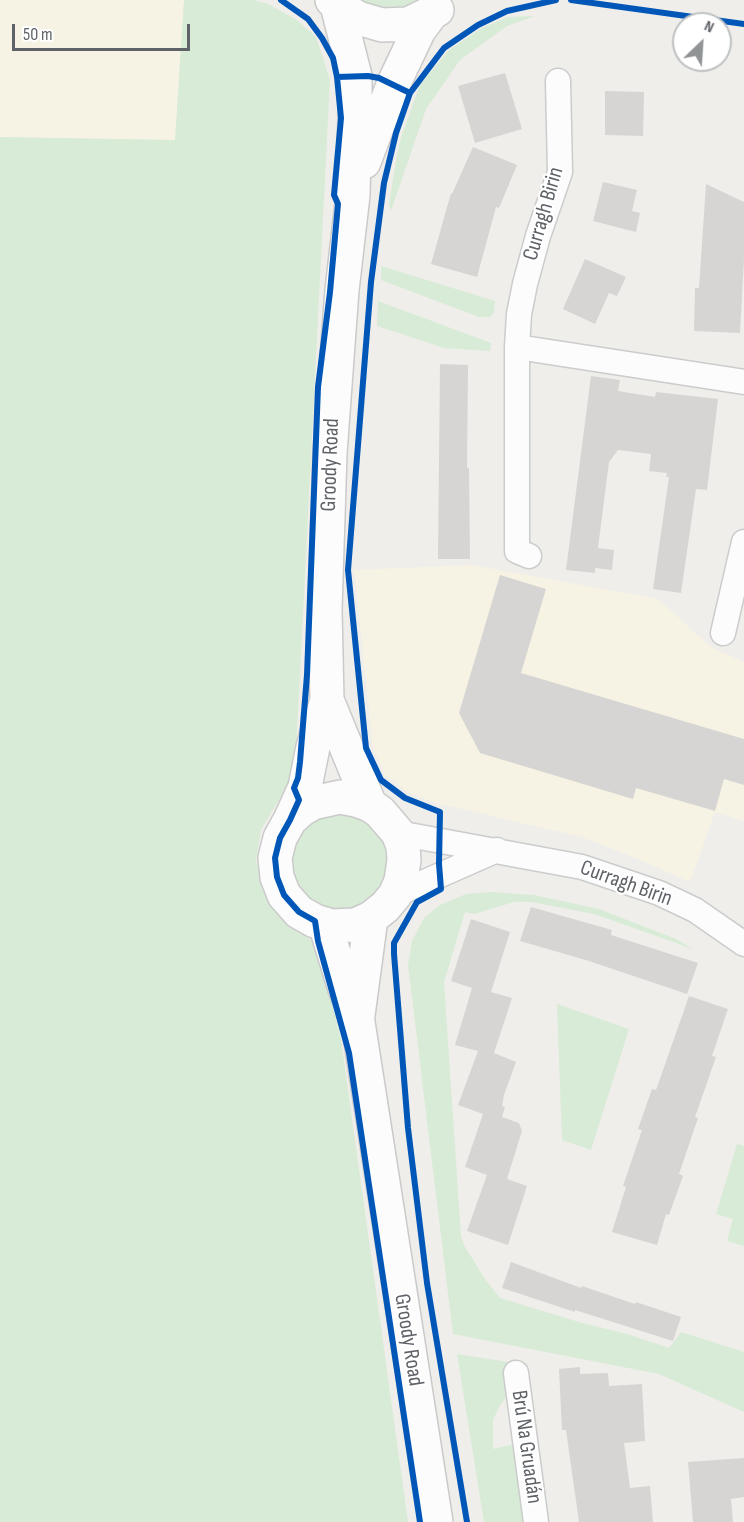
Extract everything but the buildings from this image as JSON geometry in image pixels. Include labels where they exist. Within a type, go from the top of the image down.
[{"type":"street","points":[[335,3],[358,18],[382,25],[408,24],[446,4]]},
{"type":"street","points":[[335,3],[355,76],[353,195]]},
{"type":"street","points":[[353,195],[375,127],[419,30],[446,4]]},
{"type":"street","name":"Curragh Birin","points":[[529,556],[517,551],[519,314],[538,236],[560,172],[558,81]]},
{"type":"street","name":"Groody Road","points":[[327,700],[325,610],[330,453],[342,290],[353,195]]},
{"type":"street","points":[[517,347],[744,382]]},
{"type":"street","points":[[723,633],[744,542]]},
{"type":"street","points":[[327,700],[370,805]]},
{"type":"street","points":[[290,820],[313,803],[340,797],[370,805],[389,820],[398,833],[405,860],[401,881],[395,895],[385,908],[355,925],[325,924],[299,912],[285,895],[277,877],[275,858],[280,838],[305,788],[313,747],[327,700]]},
{"type":"street","name":"Curragh Birin","points":[[398,833],[582,867],[659,893],[695,910],[744,944]]},
{"type":"street","points":[[395,895],[497,850]]},
{"type":"street","points":[[357,1016],[371,918]]},
{"type":"street","points":[[325,924],[345,989],[357,1016]]},
{"type":"street","name":"Groody Road","points":[[357,1016],[436,1522]]},
{"type":"street","name":"Brú Na Gruadán","points":[[516,1373],[536,1522]]},
{"type":"shaded area","points":[[0,0],[184,0],[175,140],[0,137]]},
{"type":"shaded area","points":[[472,565],[658,599],[712,648],[744,662],[744,821],[715,812],[690,882],[582,837],[436,803],[408,792],[385,775],[373,748],[354,570]]},
{"type":"green space","points":[[184,0],[253,0],[268,4],[297,20],[316,37],[330,80],[295,772],[261,830],[256,861],[264,889],[293,924],[317,946],[341,1039],[408,1522],[0,1522],[0,137],[175,140]]},
{"type":"green space","points":[[356,0],[428,0],[408,9],[386,11]]},
{"type":"green space","points":[[535,16],[507,26],[460,60],[426,109],[391,211],[389,204],[397,155],[402,134],[420,85],[449,50],[482,28],[508,17]]},
{"type":"green space","points":[[381,266],[495,301],[494,313],[490,317],[479,317],[381,280]]},
{"type":"green space","points":[[378,301],[491,343],[490,351],[444,348],[377,326]]},
{"type":"green space","points":[[339,814],[357,818],[373,828],[383,844],[387,862],[383,880],[373,896],[357,906],[339,910],[321,906],[305,896],[295,880],[291,862],[295,844],[305,828],[321,818]]},
{"type":"green space","points":[[492,892],[534,895],[599,909],[676,939],[693,949],[594,914],[532,902],[514,902],[474,914],[465,912],[444,982],[461,1236],[464,1245],[500,1298],[669,1348],[681,1332],[744,1352],[744,1412],[659,1374],[453,1334],[408,965],[412,941],[424,918],[440,905],[466,894]]},
{"type":"green space","points":[[557,1004],[629,1029],[591,1150],[562,1140]]},
{"type":"green space","points":[[737,1144],[744,1146],[744,1246],[727,1241],[733,1219],[716,1214]]},
{"type":"green space","points":[[457,1354],[514,1363],[506,1397],[493,1420],[493,1449],[515,1444],[529,1522],[484,1522]]},
{"type":"cycle path","points":[[281,0],[308,19],[333,58],[341,118],[334,195],[338,204],[318,387],[307,675],[300,762],[294,788],[299,800],[280,838],[275,858],[277,877],[284,895],[299,912],[315,921],[318,941],[349,1053],[420,1522]]},
{"type":"cycle path","points":[[467,1522],[427,1283],[408,1128],[394,954],[394,943],[417,902],[441,889],[440,812],[405,798],[381,780],[366,748],[348,570],[371,282],[384,183],[396,133],[410,93],[444,48],[478,25],[507,11],[556,0]]},
{"type":"cycle path","points":[[571,0],[744,24]]},
{"type":"cycle path","points":[[337,77],[379,78],[410,93]]}]
